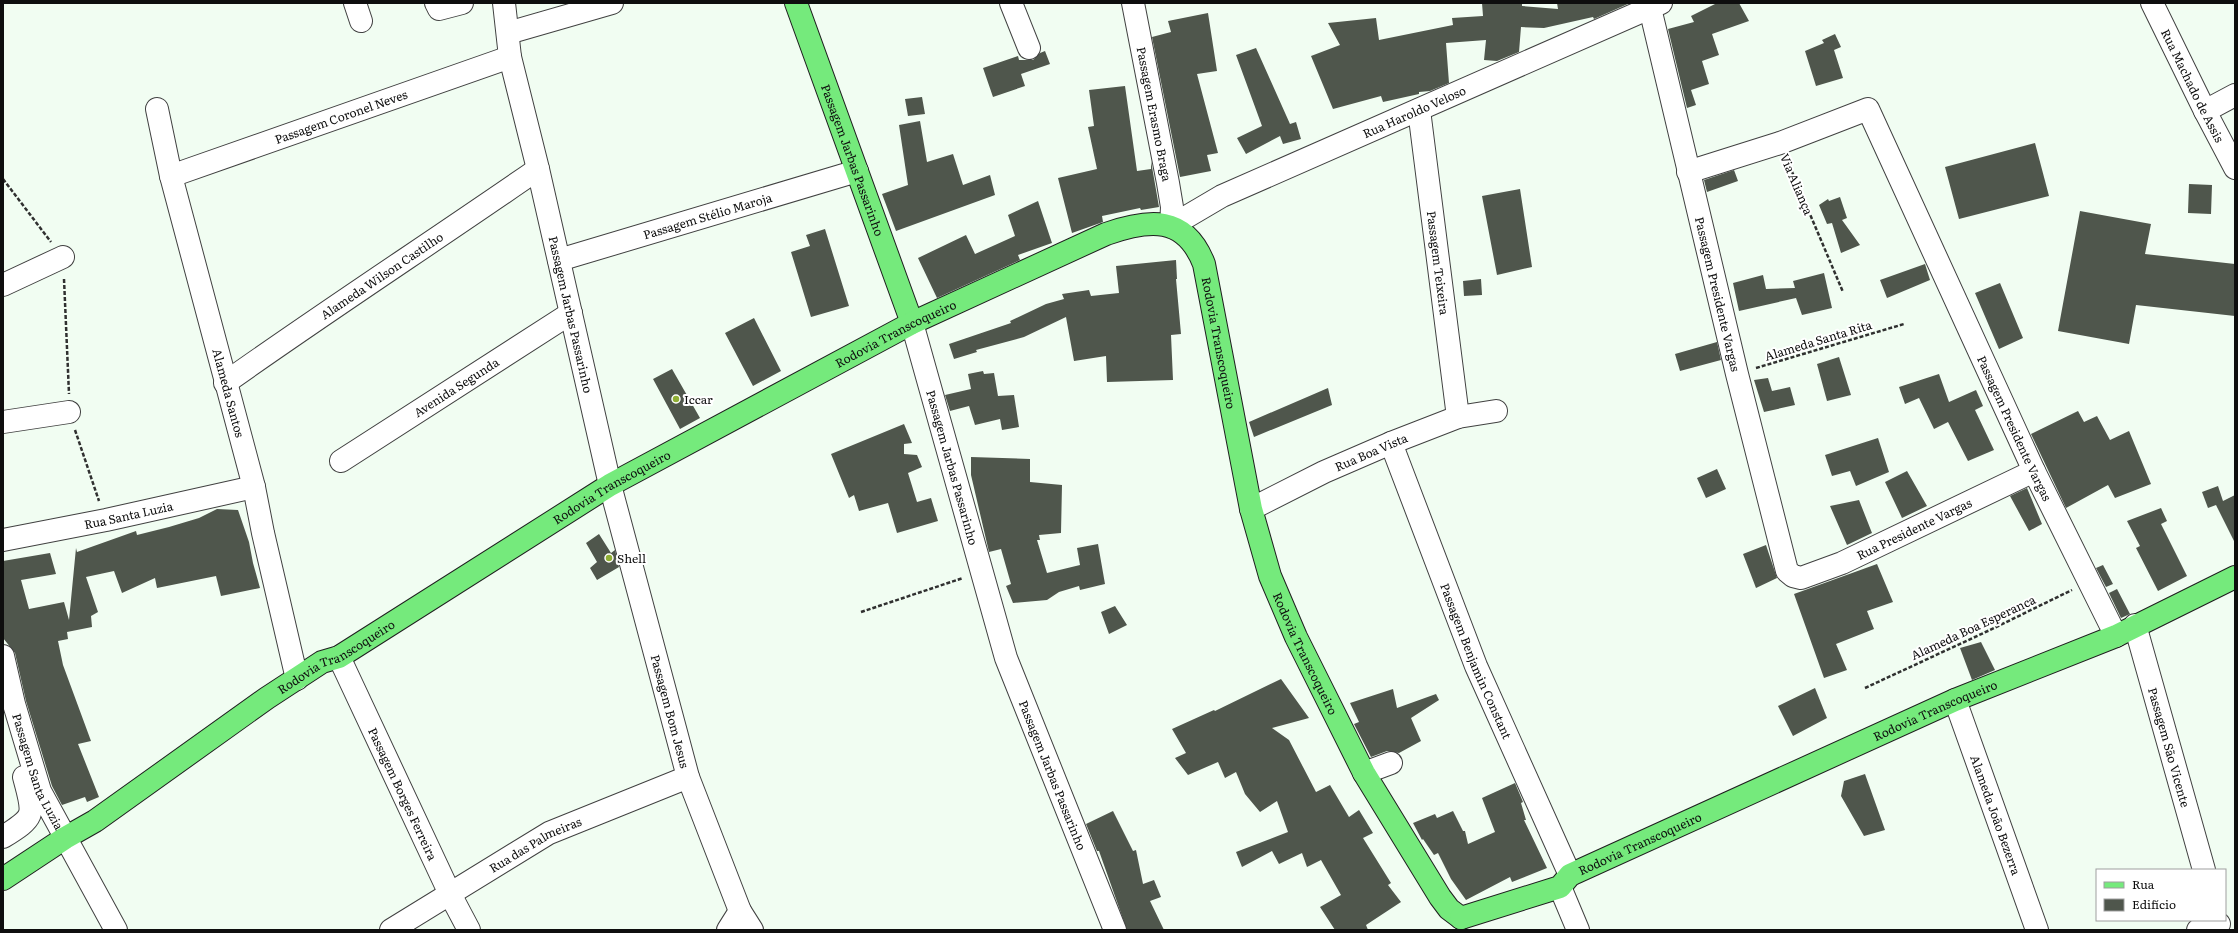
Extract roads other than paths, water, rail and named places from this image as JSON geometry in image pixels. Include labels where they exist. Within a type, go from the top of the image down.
[{"type":"main road","name":"Passagem Jarbas Passarinho","points":[[796,3],[912,323]]},
{"type":"main road","name":"Rodovia Transcoqueiro","points":[[3,879],[65,838],[101,817],[267,698],[322,662],[339,657],[610,484],[912,323],[1106,234],[1131,225],[1151,223],[1170,226],[1188,237],[1198,249],[1204,264],[1251,509],[1272,583],[1296,637],[1364,773],[1458,924],[1565,881],[1955,700],[2116,636],[2135,625],[2235,577]]},
{"type":"street","points":[[436,3],[439,9],[462,3]]},
{"type":"street","name":"Passagem Jarbas Passarinho","points":[[504,3],[510,57],[538,170],[610,484]]},
{"type":"street","points":[[508,34],[612,3]]},
{"type":"street","points":[[1011,3],[1029,48]]},
{"type":"street","name":"Passagem Erasmo Braga","points":[[1133,3],[1172,207],[1170,226]]},
{"type":"street","name":"Rua Machado de Assis","points":[[2156,4],[2204,111],[2235,168]]},
{"type":"street","name":"Rua Haroldo Veloso","points":[[1170,226],[1222,196],[1656,6]]},
{"type":"street","name":"Passagem Presidente Vargas","points":[[1656,6],[1688,172],[1783,562],[1787,571],[1793,576]]},
{"type":"street","name":"Passagem Coronel Neves","points":[[171,176],[510,57]]},
{"type":"street","points":[[2204,111],[2235,95]]},
{"type":"street","name":"Alameda Santos","points":[[157,108],[171,176],[225,383],[254,487],[297,679]]},
{"type":"street","name":"Passagem Presidente Vargas","points":[[1780,143],[1868,109],[2034,471],[2116,636]]},
{"type":"street","name":"Passagem Teixeira","points":[[1419,110],[1458,417]]},
{"type":"street","name":"Via Aliança","points":[[1688,172],[1780,143]]},
{"type":"street","name":"Alameda Wilson Castilho","points":[[225,383],[318,316],[434,241],[538,170]]},
{"type":"street","name":"Passagem Stélio Maroja","points":[[559,260],[857,171]]},
{"type":"street","points":[[3,285],[63,257]]},
{"type":"street","name":"Avenida Segunda","points":[[341,461],[571,313]]},
{"type":"street","name":"Passagem Jarbas Passarinho","points":[[912,323],[1006,658],[1115,930]]},
{"type":"street","name":"Rua Boa Vista","points":[[1251,509],[1324,472],[1391,443],[1458,417],[1496,411]]},
{"type":"street","points":[[3,422],[69,412]]},
{"type":"street","name":"Passagem Benjamin Constant","points":[[1391,443],[1476,666],[1565,881],[1578,930]]},
{"type":"street","name":"Rua Presidente Vargas","points":[[1793,576],[1805,577],[1842,563],[2034,471]]},
{"type":"street","name":"Passagem Bom Jesus","points":[[610,484],[688,777],[740,911],[752,930]]},
{"type":"street","name":"Rua Santa Luzia","points":[[3,540],[106,520],[254,487]]},
{"type":"street","name":"Passagem São Vicente","points":[[2135,625],[2204,869]]},
{"type":"street","name":"Passagem Santa Luzia","points":[[3,656],[14,704],[40,791],[116,930]]},
{"type":"street","name":"Passagem Borges Ferreira","points":[[339,657],[450,894],[469,930]]},
{"type":"street","points":[[3,697],[31,805],[30,817],[24,824],[3,837]]},
{"type":"street","name":"Alameda João Bezerra","points":[[1955,700],[2037,930]]},
{"type":"street","points":[[1364,773],[1390,763]]},
{"type":"street","name":"Rua das Palmeiras","points":[[391,930],[549,833],[688,777]]},
{"type":"street","points":[[728,930],[740,911]]},
{"type":"place","name":"Iccar","points":[[676,399]]},
{"type":"place","name":"Shell","points":[[609,558]]}]
